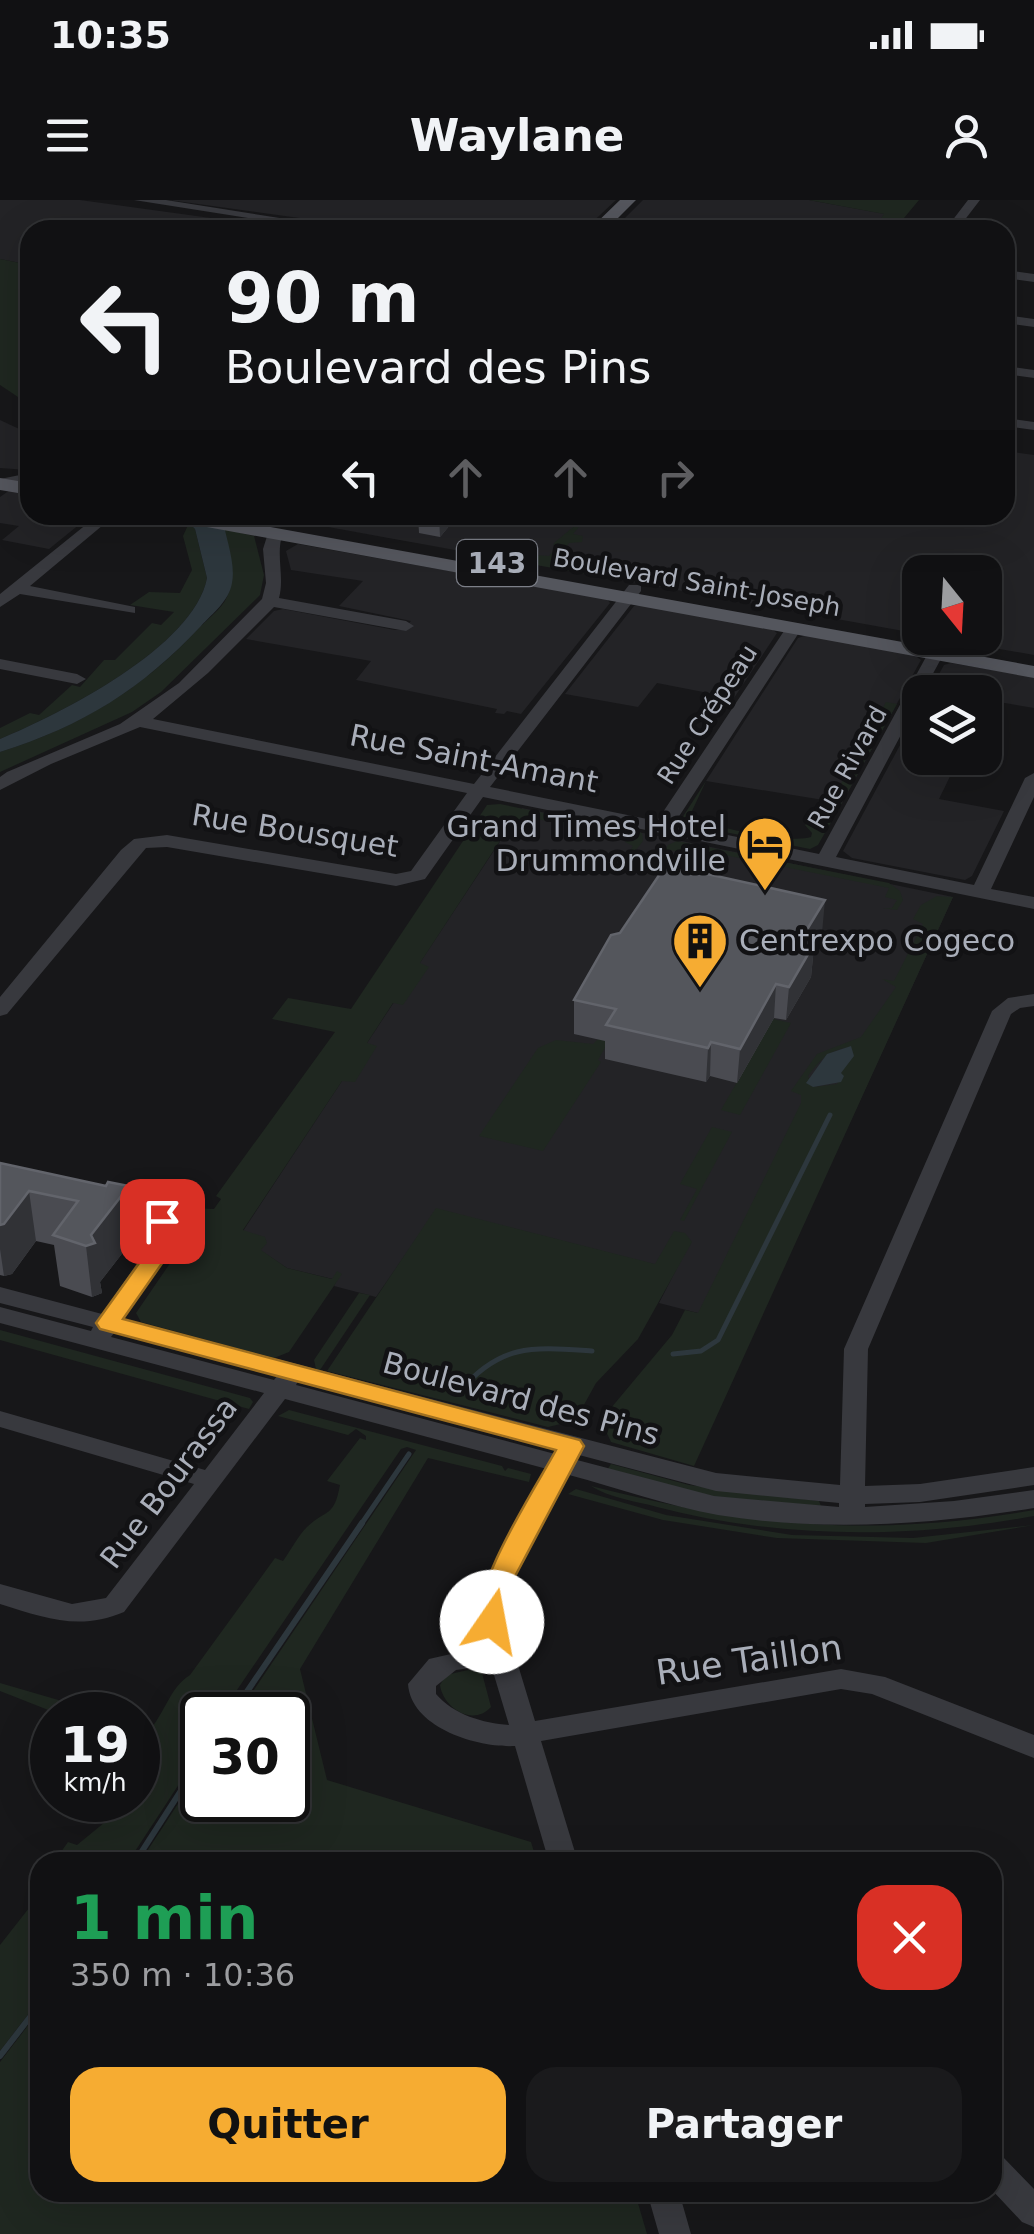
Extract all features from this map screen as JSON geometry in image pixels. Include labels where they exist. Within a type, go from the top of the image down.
[{"type":"main road","points":[[607,220],[628,200]]},
{"type":"main road","name":"Boulevard Saint-Joseph","points":[[289,525],[794,628],[902,644]]},
{"type":"main road","name":"Boulevard Saint-Joseph","points":[[631,593],[902,642]]},
{"type":"main road","name":"Boulevard Saint-Joseph","points":[[963,655],[1034,672]]},
{"type":"main road","name":"Boulevard Saint-Joseph","points":[[990,655],[1034,660]]},
{"type":"street","points":[[118,200],[280,220]]},
{"type":"street","points":[[959,220],[974,200]]},
{"type":"street","points":[[0,602],[94,525]]},
{"type":"street","points":[[0,785],[28,768],[137,721],[167,700],[270,600],[276,584],[270,548],[283,525]]},
{"type":"street","points":[[17,588],[129,610]]},
{"type":"street","name":"Rue Bousquet","points":[[0,1010],[133,848],[141,844],[167,841],[407,880],[422,872],[478,791],[631,593]]},
{"type":"street","points":[[270,600],[406,626]]},
{"type":"street","name":"Rue Crépeau","points":[[662,828],[794,628]]},
{"type":"street","name":"Rue Rivard","points":[[824,861],[935,655]]},
{"type":"street","points":[[0,664],[77,679]]},
{"type":"street","name":"Rue Saint-Amant","points":[[137,721],[1034,904]]},
{"type":"street","points":[[980,892],[1034,778]]},
{"type":"street","points":[[852,1506],[856,1349],[1002,1011],[1015,1002],[1034,1000]]},
{"type":"street","points":[[81,1201],[156,1218],[170,1232],[102,1332]]},
{"type":"street","name":"Boulevard des Pins","points":[[0,1296],[102,1332],[566,1456],[714,1505],[852,1506],[940,1514],[1034,1500]]},
{"type":"street","name":"Boulevard des Pins","points":[[0,1315],[102,1332]]},
{"type":"street","name":"Rue Bourassa","points":[[0,1594],[86,1616],[121,1600],[286,1382]]},
{"type":"street","points":[[0,1419],[210,1480]]},
{"type":"street","points":[[560,1852],[492,1622],[495,1592],[566,1456]]},
{"type":"street","name":"Boulevard des Pins","points":[[852,1506],[1034,1476]]},
{"type":"street","name":"Rue Taillon","points":[[500,1654],[437,1668],[426,1680],[425,1699],[434,1712],[460,1725],[498,1736],[841,1680],[875,1684],[1034,1747]]},
{"type":"street","points":[[1002,2178],[1034,2212]]},
{"type":"street","points":[[666,2202],[675,2234]]},
{"type":"shaded area","points":[[0,200],[80,200],[225,220],[20,220],[20,263],[0,259]]},
{"type":"shaded area","points":[[169,200],[616,200],[595,220],[314,220]]},
{"type":"shaded area","points":[[643,200],[809,200],[885,214],[880,220],[623,220]]},
{"type":"shaded area","points":[[809,200],[919,200],[902,220],[880,220],[884,214]]},
{"type":"shaded area","points":[[0,259],[20,263],[20,398],[0,385]]},
{"type":"shaded area","points":[[0,420],[20,429],[20,469],[0,468]]},
{"type":"shaded area","points":[[1015,452],[1034,455],[1034,655],[1002,649],[1002,555],[902,555],[902,631],[317,525],[1015,525]]},
{"type":"shaded area","points":[[10,490],[20,492],[20,525],[79,525],[49,549],[2,540],[19,526],[0,523],[0,497]]},
{"type":"shaded area","points":[[188,525],[195,529],[207,578],[197,604],[178,629],[121,675],[56,713],[0,739],[0,728],[30,713],[39,715],[72,685],[80,687],[104,660],[115,660],[152,623],[161,625],[174,612],[130,605],[149,592],[180,593],[192,570],[183,536]]},
{"type":"shaded area","points":[[191,525],[224,525],[233,575],[228,595],[220,606],[156,669],[110,703],[58,730],[0,752],[0,739],[56,713],[121,675],[178,629],[197,604],[207,578]]},
{"type":"shaded area","points":[[581,525],[573,534],[583,536],[582,542],[569,543],[553,561],[596,572],[593,575],[513,561],[520,554],[549,556],[558,546],[553,545]]},
{"type":"shaded area","points":[[224,529],[254,536],[264,575],[260,595],[161,692],[132,712],[0,772],[0,752],[55,731],[106,705],[153,671],[217,610],[227,597],[232,580]]},
{"type":"shaded area","points":[[298,544],[607,599],[610,603],[521,714],[495,713],[497,709],[356,680],[371,661],[246,639],[274,611],[283,609],[395,630],[402,630],[411,621],[339,606],[363,581],[291,570],[286,551]]},
{"type":"shaded area","points":[[634,606],[777,633],[734,698],[657,683],[638,707],[565,694]]},
{"type":"shaded area","points":[[807,635],[914,655],[921,660],[913,675],[902,675],[902,694],[842,803],[706,781],[798,638]]},
{"type":"shaded area","points":[[944,665],[1034,677],[1034,708],[1002,703],[1002,675],[938,675]]},
{"type":"shaded area","points":[[886,702],[897,704],[847,793],[837,791]]},
{"type":"shaded area","points":[[902,741],[902,775],[951,775],[939,799],[1004,811],[972,876],[965,880],[852,858],[843,851]]},
{"type":"shaded area","points":[[706,781],[692,811],[694,816],[770,837],[811,837],[805,825],[819,808],[831,801],[842,803],[818,845],[810,849],[684,824],[682,818]]},
{"type":"shaded area","points":[[500,804],[642,833],[643,841],[624,865],[621,864],[633,846],[625,842],[627,838],[528,817],[524,822],[513,821],[420,963],[429,967],[403,1005],[393,1003],[367,1043],[377,1046],[355,1082],[342,1081],[243,1230],[265,1237],[267,1243],[261,1250],[287,1268],[332,1279],[337,1271],[342,1274],[289,1352],[274,1358],[141,1322],[136,1313],[190,1234],[186,1216],[190,1208],[214,1209],[221,1199],[216,1196],[335,1032],[272,1019],[288,998],[351,1009],[487,805]]},
{"type":"shaded area","points":[[522,808],[953,897],[756,1328],[659,1303],[676,1270],[437,1209],[376,1297],[334,1286],[337,1280],[287,1268],[260,1250],[243,1231]]},
{"type":"shaded area","points":[[677,841],[889,883],[900,891],[903,900],[897,910],[883,908],[892,908],[897,900],[885,897],[889,888],[685,847],[681,852],[670,850],[662,863],[670,867],[656,864],[668,845]]},
{"type":"shaded area","points":[[937,896],[953,897],[694,1466],[611,1442],[604,1427],[611,1408],[672,1335],[685,1310],[698,1313],[801,1103],[801,1095],[791,1091],[817,1054],[861,1037],[896,987],[882,979],[894,981],[923,924],[913,919],[921,905]],"holes":[[[851,1047],[837,1084],[813,1087],[808,1076],[826,1056]]]},
{"type":"shaded area","points":[[773,1019],[791,1023],[740,1115],[721,1110]]},
{"type":"shaded area","points":[[598,1039],[615,1043],[606,1046],[598,1060],[601,1062],[543,1151],[479,1136],[538,1048],[556,1040],[593,1044]]},
{"type":"shaded area","points":[[851,1046],[854,1056],[841,1073],[841,1082],[813,1087],[806,1083],[827,1054]]},
{"type":"shaded area","points":[[712,1127],[732,1132],[684,1221],[680,1220],[697,1189],[680,1184]]},
{"type":"shaded area","points":[[436,1208],[655,1264],[674,1231],[685,1233],[692,1242],[638,1339],[596,1383],[580,1412],[565,1423],[548,1427],[327,1371]]},
{"type":"shaded area","points":[[359,1293],[370,1295],[320,1370],[316,1369],[314,1360]]},
{"type":"shaded area","points":[[0,1330],[250,1398],[253,1402],[249,1409],[0,1340]]},
{"type":"shaded area","points":[[289,1410],[502,1466],[505,1471],[508,1468],[531,1474],[529,1482],[428,1458],[300,1669],[306,1692],[253,1692],[416,1450],[401,1449],[236,1692],[180,1692],[180,1783],[160,1813],[160,1715],[275,1558],[283,1561],[304,1531],[335,1503],[340,1485],[327,1481],[360,1438],[366,1440],[356,1429],[348,1435],[278,1416]]},
{"type":"shaded area","points":[[611,1464],[689,1485],[819,1501],[821,1506],[716,1497],[607,1470]]},
{"type":"shaded area","points":[[591,1486],[705,1511],[811,1524],[918,1524],[1034,1510],[1034,1516],[892,1532],[797,1530],[703,1518],[614,1496]]},
{"type":"shaded area","points":[[576,1489],[666,1515],[792,1535],[913,1538],[1034,1525],[926,1543],[777,1538],[663,1520],[568,1494]]},
{"type":"shaded area","points":[[468,1670],[482,1673],[491,1707],[484,1713],[460,1712],[442,1693],[440,1685],[446,1675]]},
{"type":"shaded area","points":[[0,1683],[31,1692],[30,1703],[0,1691]]},
{"type":"shaded area","points":[[310,1710],[327,1780],[531,1842],[534,1852],[147,1852],[180,1801],[180,1822],[310,1822]]},
{"type":"shaded area","points":[[105,1822],[154,1822],[135,1852],[61,1852],[68,1842],[77,1845]]},
{"type":"shaded area","points":[[30,1907],[30,2012],[0,2051],[0,1945]]},
{"type":"shaded area","points":[[30,2023],[30,2202],[638,2202],[647,2234],[0,2234],[0,2062]]},
{"type":"building","name":"Centrexpo Cogeco","points":[[666,865],[825,900],[800,941],[814,944],[789,987],[776,984],[740,1049],[711,1042],[708,1048],[606,1025],[616,1009],[574,1000],[611,935],[620,933]]},
{"type":"building","points":[[0,1163],[106,1186],[108,1182],[129,1186],[91,1235],[95,1243],[86,1246],[53,1235],[78,1201],[29,1191],[0,1225]]},
{"type":"waterway","points":[[673,1354],[701,1351],[718,1340],[830,1115]]},
{"type":"waterway","points":[[460,1391],[475,1375],[504,1356],[535,1349],[592,1351]]},
{"type":"waterway","points":[[360,1526],[409,1454]]},
{"type":"waterway","points":[[247,1692],[362,1523]]},
{"type":"waterway","points":[[141,1852],[180,1792]]},
{"type":"waterway","points":[[0,2056],[30,2017]]},
{"type":"place","name":"Grand Times Hotel Drummondville","points":[[765,893]]},
{"type":"place","name":"Centrexpo Cogeco","points":[[700,990]]},
{"type":"route","points":[[162,1221],[170,1232],[166,1242],[108,1323],[572,1446],[498,1584],[492,1622]]}]
